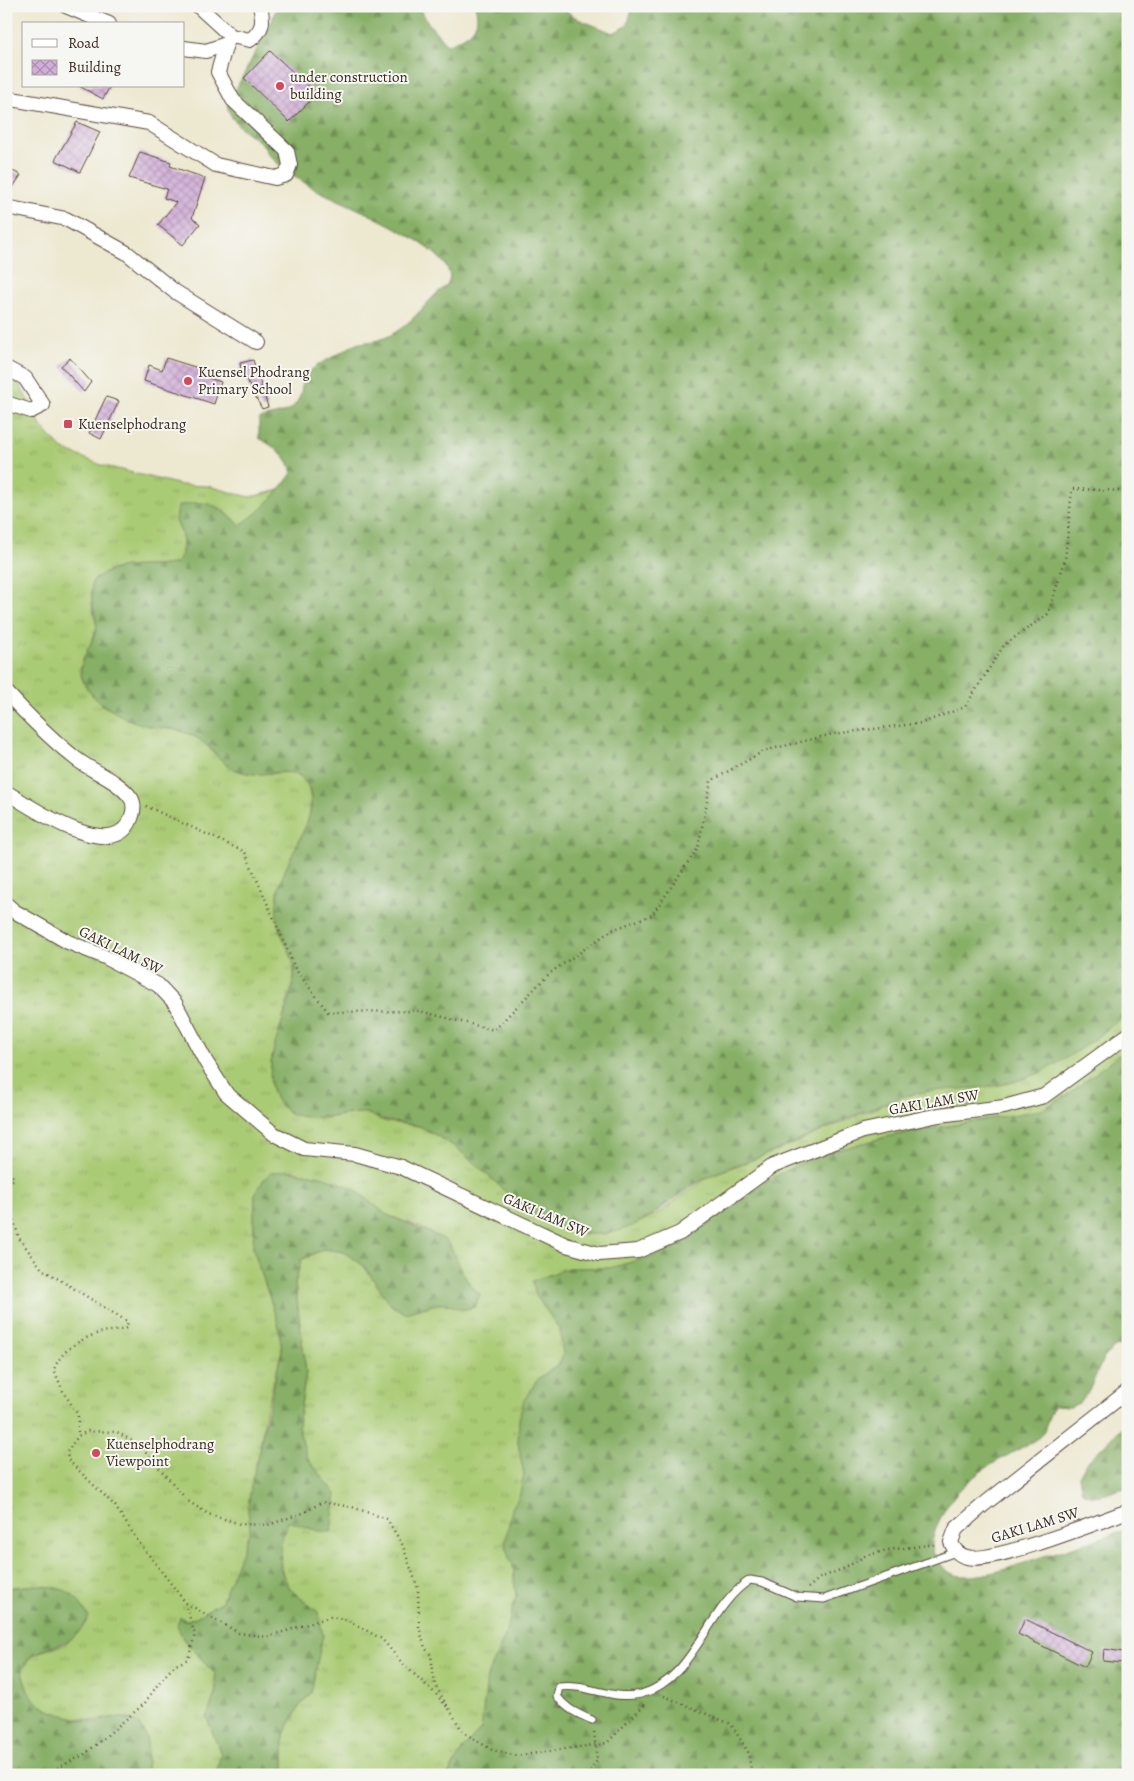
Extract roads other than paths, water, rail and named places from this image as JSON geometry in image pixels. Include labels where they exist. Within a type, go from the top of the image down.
[{"type":"street","points":[[66,6],[104,22]]},
{"type":"street","points":[[198,6],[229,40]]},
{"type":"street","points":[[185,48],[206,51],[229,40],[250,40],[259,33],[264,20],[260,6]]},
{"type":"street","points":[[6,98],[148,123],[216,165],[276,178],[286,175],[290,165],[287,151],[232,100],[218,72],[229,40]]},
{"type":"street","points":[[6,207],[66,219],[127,253],[174,291],[256,342]]},
{"type":"street","points":[[6,368],[25,378],[42,405],[31,411],[6,403]]},
{"type":"street","points":[[6,692],[37,725],[76,760],[121,788],[132,799],[134,809],[128,825],[107,836],[87,834],[65,826],[6,792]]},
{"type":"street","name":"GAKI LAM SW","points":[[6,904],[14,911],[68,942],[105,957],[158,985],[175,1003],[206,1062],[226,1093],[274,1134],[304,1148],[355,1154],[401,1167],[566,1245],[599,1254],[638,1251],[680,1233],[773,1166],[863,1132],[938,1115],[1004,1107],[1044,1096],[1128,1035]]},
{"type":"street","points":[[953,1547],[956,1529],[982,1506],[1128,1391]]},
{"type":"street","name":"GAKI LAM SW","points":[[953,1547],[969,1558],[1000,1554],[1128,1511]]},
{"type":"lane","points":[[592,1720],[572,1712],[561,1702],[557,1696],[559,1687],[573,1685],[623,1696],[650,1690],[672,1675],[685,1661],[738,1588],[750,1580],[762,1582],[797,1597],[824,1600],[953,1547]]},
{"type":"place","name":"under construction building","points":[[280,86]]},
{"type":"place","name":"Kuensel Phodrang Primary School","points":[[188,381]]},
{"type":"place","name":"Kuenselphodrang","points":[[68,424]]},
{"type":"place","name":"Kuenselphodrang Viewpoint","points":[[96,1453]]}]
